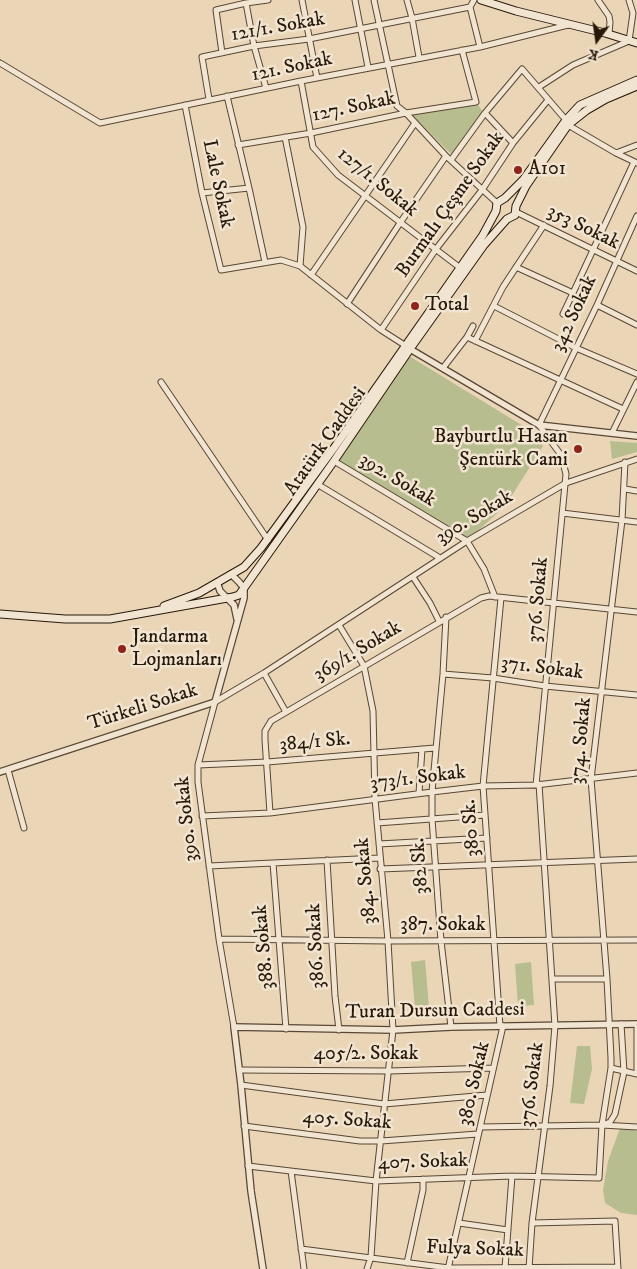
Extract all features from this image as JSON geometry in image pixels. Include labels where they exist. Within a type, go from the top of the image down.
[{"type":"main road","points":[[480,0],[637,43]]},
{"type":"main road","name":"Atatürk Caddesi","points":[[130,615],[227,599],[239,595],[334,461],[459,268],[483,235],[496,211],[497,203],[505,198],[523,180],[580,106],[637,80]]},
{"type":"main road","name":"Atatürk Caddesi","points":[[0,614],[89,620],[110,619],[160,608],[199,593],[244,567],[268,540],[484,245],[507,219],[513,217],[526,186],[567,123],[606,99],[637,86]]},
{"type":"main road","points":[[505,198],[513,201],[516,209]]},
{"type":"main road","points":[[496,211],[501,218],[507,219]]},
{"type":"street","points":[[222,52],[216,10],[268,0]]},
{"type":"street","points":[[302,0],[317,78]]},
{"type":"street","points":[[355,0],[368,67]]},
{"type":"street","points":[[374,0],[397,106],[497,203]]},
{"type":"street","points":[[408,0],[419,58]]},
{"type":"street","points":[[474,0],[470,7],[480,47]]},
{"type":"street","points":[[598,0],[609,16],[609,34]]},
{"type":"street","points":[[538,87],[573,66],[629,40],[635,12],[629,0]]},
{"type":"street","points":[[246,3],[254,46],[266,88]]},
{"type":"street","name":"121/1. Sokak","points":[[209,99],[202,57],[470,7]]},
{"type":"street","name":"121. Sokak","points":[[0,63],[100,123],[368,67],[480,47],[568,25]]},
{"type":"street","name":"127. Sokak","points":[[238,144],[476,102],[462,50]]},
{"type":"street","points":[[347,304],[400,222],[449,158],[522,69],[567,123],[616,153],[635,162],[563,314]]},
{"type":"street","name":"127/1. Sokak","points":[[301,81],[313,148],[338,175],[459,268]]},
{"type":"street","points":[[227,96],[250,188],[265,262],[281,260],[300,266],[381,330],[539,425],[637,436]]},
{"type":"street","name":"Burmalı Çeşme Sokak","points":[[381,330],[436,249],[482,190],[513,143],[548,100]]},
{"type":"street","name":"Lale Sokak","points":[[184,105],[202,193],[221,270],[265,262]]},
{"type":"street","points":[[485,113],[513,143]]},
{"type":"street","points":[[311,275],[414,124]]},
{"type":"street","points":[[285,137],[303,227],[300,266]]},
{"type":"street","points":[[616,153],[637,145]]},
{"type":"street","points":[[202,193],[250,188]]},
{"type":"street","name":"353 Sokak","points":[[516,209],[637,271]]},
{"type":"street","name":"342 Sokak","points":[[539,425],[637,218]]},
{"type":"street","points":[[475,341],[516,266],[544,225]]},
{"type":"street","points":[[516,266],[573,293]]},
{"type":"street","points":[[597,305],[637,325]]},
{"type":"street","points":[[494,306],[576,348],[637,374]]},
{"type":"street","points":[[443,368],[467,337],[473,326]]},
{"type":"street","points":[[467,337],[623,409]]},
{"type":"street","points":[[162,382],[268,540]]},
{"type":"street","points":[[612,433],[637,382]]},
{"type":"street","name":"376. Sokak","points":[[530,1268],[532,1223],[543,1126],[550,1086],[555,1026],[537,784],[566,483],[566,468],[561,455],[539,425]]},
{"type":"street","name":"390. Sokak","points":[[262,1269],[248,1166],[234,1027],[219,939],[198,782],[198,765],[216,702],[339,625],[467,541],[566,483],[637,459]]},
{"type":"street","name":"392. Sokak","points":[[334,461],[467,541],[498,597]]},
{"type":"street","name":"374. Sokak","points":[[599,1178],[602,1125],[611,1068],[607,979],[591,779],[622,520],[626,462]]},
{"type":"street","points":[[317,484],[440,558]]},
{"type":"street","points":[[625,489],[637,491]]},
{"type":"street","points":[[562,514],[637,522]]},
{"type":"street","points":[[230,574],[244,588]]},
{"type":"street","points":[[413,577],[439,621]]},
{"type":"street","points":[[217,582],[220,591],[234,605],[238,621]]},
{"type":"street","name":"Türkeli Sokak","points":[[0,772],[216,702],[244,598],[244,588]]},
{"type":"street","name":"369/1. Sokak","points":[[270,813],[265,731],[271,721],[446,617],[481,598],[498,597],[637,612]]},
{"type":"street","name":"380 Sk.","points":[[498,597],[484,786],[494,941],[502,1026]]},
{"type":"street","name":"382 Sk.","points":[[446,617],[443,674],[435,748],[432,819],[441,941],[451,1027]]},
{"type":"street","name":"384. Sokak","points":[[339,625],[364,666],[373,710],[375,799],[388,941],[393,1030],[368,1269]]},
{"type":"street","points":[[264,673],[286,712]]},
{"type":"street","name":"371. Sokak","points":[[443,674],[637,695]]},
{"type":"street","name":"384/1 Sk.","points":[[198,765],[266,762],[435,748]]},
{"type":"street","points":[[420,793],[422,749]]},
{"type":"street","points":[[8,770],[24,828]]},
{"type":"street","name":"373/1. Sokak","points":[[202,816],[270,813],[484,786],[537,784],[637,773]]},
{"type":"street","points":[[377,823],[485,815]]},
{"type":"street","points":[[379,844],[488,838]]},
{"type":"street","points":[[209,866],[379,858]]},
{"type":"street","points":[[380,869],[637,859]]},
{"type":"street","name":"386. Sokak","points":[[328,860],[335,996],[340,1030]]},
{"type":"street","name":"388. Sokak","points":[[273,863],[286,1029]]},
{"type":"street","name":"387. Sokak","points":[[219,939],[388,941],[637,940]]},
{"type":"street","points":[[552,979],[607,979]]},
{"type":"street","points":[[602,1125],[610,1122],[615,1114],[624,1072],[622,1024]]},
{"type":"street","points":[[637,1024],[637,1070]]},
{"type":"street","name":"Turan Dursun Caddesi","points":[[234,1027],[393,1030],[451,1027],[637,1024]]},
{"type":"street","name":"380. Sokak","points":[[469,1177],[502,1026]]},
{"type":"street","name":"405/2. Sokak","points":[[239,1070],[389,1071],[493,1068]]},
{"type":"street","points":[[611,1068],[637,1074]]},
{"type":"street","points":[[241,1085],[384,1104],[487,1096]]},
{"type":"street","points":[[480,1126],[602,1125],[637,1127]]},
{"type":"street","name":"405. Sokak","points":[[244,1126],[360,1141],[478,1134]]},
{"type":"street","name":"407. Sokak","points":[[248,1166],[376,1181],[512,1176],[599,1178]]},
{"type":"street","points":[[291,1171],[304,1269]]},
{"type":"street","points":[[505,1268],[512,1176]]},
{"type":"street","points":[[449,1269],[469,1177]]},
{"type":"street","points":[[408,1262],[423,1190],[423,1179]]},
{"type":"street","points":[[532,1223],[615,1221],[618,1268]]},
{"type":"street","points":[[459,1223],[508,1230]]},
{"type":"street","name":"Fulya Sokak","points":[[302,1249],[449,1269],[618,1268]]},
{"type":"green space","points":[[476,102],[483,112],[452,155],[410,113]]},
{"type":"green space","points":[[409,356],[533,432],[543,446],[506,505],[467,541],[337,463]]},
{"type":"green space","points":[[610,441],[637,443],[637,452],[612,459]]},
{"type":"green space","points":[[425,960],[429,1007],[415,1008],[411,962]]},
{"type":"green space","points":[[531,962],[534,1005],[518,1006],[515,964]]},
{"type":"green space","points":[[577,1046],[590,1046],[592,1069],[584,1104],[570,1103]]},
{"type":"green space","points":[[620,1128],[637,1131],[637,1215],[621,1213],[605,1203],[603,1190],[608,1161]]},
{"type":"place","name":"A101","points":[[518,170]]},
{"type":"place","name":"Total","points":[[415,306]]},
{"type":"place","name":"Bayburtlu Hasan Şentürk Cami","points":[[578,449]]},
{"type":"place","name":"Jandarma Lojmanları","points":[[122,649]]}]
